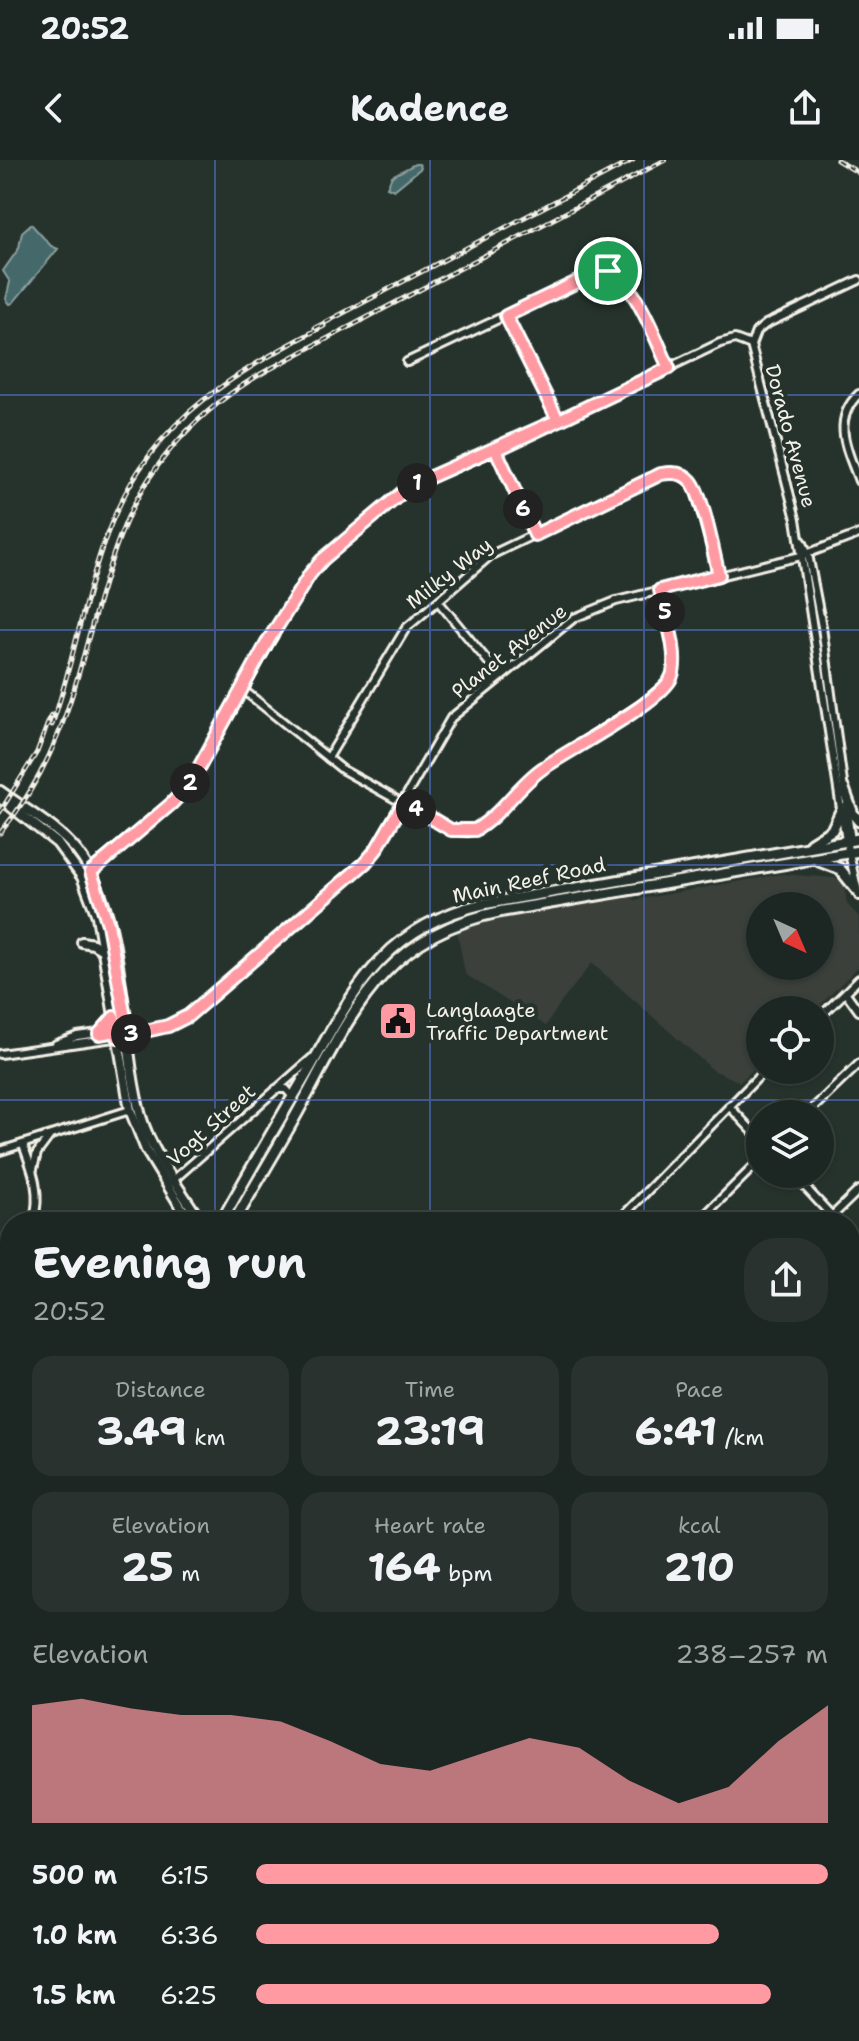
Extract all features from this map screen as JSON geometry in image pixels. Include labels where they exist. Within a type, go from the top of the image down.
[{"type":"main road","points":[[844,789],[853,814],[859,821]]},
{"type":"main road","points":[[0,791],[64,838],[87,875],[108,924],[130,1032],[142,1119],[185,1212]]},
{"type":"main road","points":[[0,798],[57,843],[87,875],[130,1110],[146,1150],[194,1212]]},
{"type":"main road","points":[[781,852],[823,838],[832,830],[841,811]]},
{"type":"main road","name":"Main Reef Road","points":[[227,1212],[293,1097],[307,1084],[318,1053],[350,997],[372,968],[404,940],[443,917],[483,904],[852,840]]},
{"type":"main road","name":"Main Reef Road","points":[[239,1212],[307,1084],[368,992],[407,952],[441,930],[488,914],[854,852]]},
{"type":"main road","points":[[809,859],[837,867],[858,893]]},
{"type":"main road","points":[[82,942],[93,944],[103,951]]},
{"type":"main road","points":[[99,1034],[114,1017]]},
{"type":"street","points":[[407,362],[600,271],[615,272],[628,285],[669,368]]},
{"type":"street","points":[[87,875],[185,791],[310,574],[322,560],[410,486],[496,450],[720,343],[735,339],[751,345],[756,332],[766,324],[859,280]]},
{"type":"street","points":[[506,316],[558,420]]},
{"type":"street","name":"Dorado Avenue","points":[[751,345],[822,627],[858,893]]},
{"type":"street","points":[[859,394],[847,405],[843,423],[846,443],[859,481]]},
{"type":"street","points":[[496,450],[535,535]]},
{"type":"street","name":"Milky Way","points":[[328,758],[406,628],[491,555],[661,474],[678,473],[691,481],[696,489],[719,575]]},
{"type":"street","name":"Planet Avenue","points":[[118,1034],[154,1030],[176,1023],[202,1005],[372,855],[451,718],[574,618],[608,604],[804,555],[859,534]]},
{"type":"street","name":"Dorado Avenue","points":[[804,555],[841,811],[852,840]]},
{"type":"street","points":[[242,689],[343,770],[451,830],[475,830],[540,770],[657,693],[670,681],[674,669],[660,590]]},
{"type":"street","points":[[438,601],[500,676]]},
{"type":"street","points":[[834,1004],[859,979]]},
{"type":"street","points":[[846,993],[859,1011]]},
{"type":"street","points":[[56,1044],[77,1036],[118,1034]]},
{"type":"street","points":[[0,1054],[118,1034]]},
{"type":"street","name":"Vogt Street","points":[[171,1182],[318,1053]]},
{"type":"street","points":[[822,1100],[859,1064]]},
{"type":"street","points":[[627,1212],[751,1084]]},
{"type":"street","name":"Vogt Street","points":[[276,1089],[286,1089],[293,1097]]},
{"type":"street","points":[[729,1106],[746,1124]]},
{"type":"street","points":[[0,1151],[130,1110]]},
{"type":"street","points":[[33,1172],[37,1153],[51,1134]]},
{"type":"street","points":[[23,1145],[33,1172],[38,1202],[36,1212]]},
{"type":"street","points":[[708,1212],[746,1174]]},
{"type":"street","points":[[806,1188],[828,1212]]},
{"type":"street","points":[[836,1212],[859,1190]]},
{"type":"shaded area","points":[[781,874],[835,878],[844,885],[847,904],[859,917],[859,966],[829,996],[746,996],[746,1076],[740,1082],[713,1070],[592,963],[546,1026],[465,974],[457,930],[478,923],[633,895],[634,900]]},
{"type":"water","points":[[415,164],[421,168],[394,190],[387,187],[392,176]]},
{"type":"water","points":[[31,224],[51,246],[58,249],[10,304],[6,299],[10,282],[3,271],[19,248],[22,232]]},
{"type":"railway","points":[[315,328],[633,160]]},
{"type":"railway","points":[[0,833],[26,798],[61,726],[106,575],[131,510],[178,440],[219,402],[266,371],[665,160]]},
{"type":"railway","points":[[837,160],[859,173]]},
{"type":"railway","points":[[52,725],[102,548],[119,506],[139,470],[162,439],[218,389],[250,367],[324,326]]},
{"type":"railway","points":[[0,812],[37,752],[51,715]]},
{"type":"place","name":"Langlaagte Traffic Department","points":[[398,1021]]},
{"type":"route","points":[[608,271],[600,271],[506,316],[558,420],[410,486],[322,560],[268,641],[185,791],[91,872],[104,904],[116,956],[127,1029],[117,1031],[99,1034],[114,1017],[117,1031],[118,1037],[168,1026],[188,1016],[365,863],[404,802],[451,830],[475,830],[483,826],[540,770],[642,704],[670,681],[674,656],[660,590],[719,575],[699,499],[691,481],[678,473],[661,474],[535,535],[496,450],[669,368],[628,285],[615,272],[608,271]]}]
